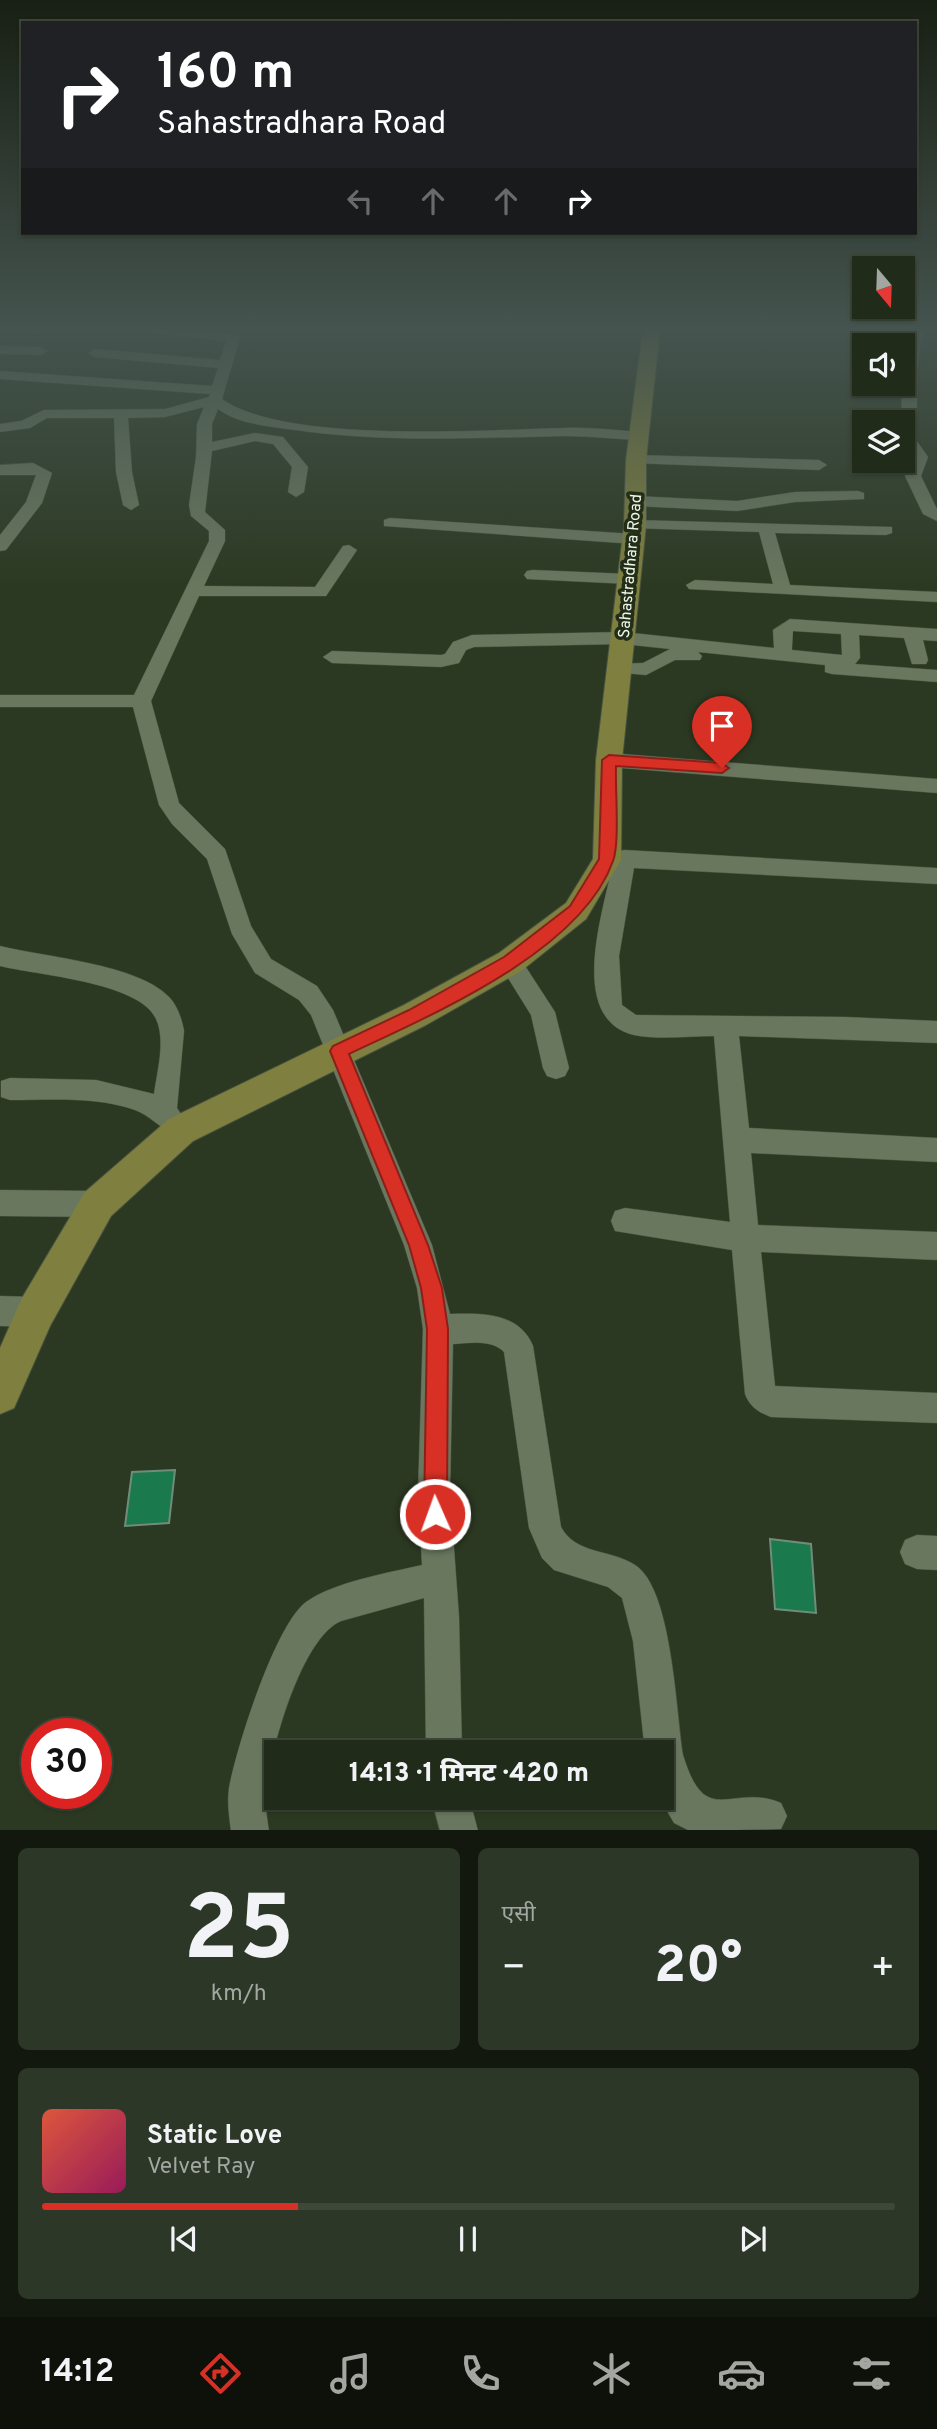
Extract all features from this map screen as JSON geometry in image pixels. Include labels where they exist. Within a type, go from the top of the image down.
[{"type":"main road","name":"Sahastradhara Road","points":[[616,859],[609,760],[635,522],[637,448],[641,414]]},
{"type":"main road","points":[[0,1394],[36,1312],[98,1204],[173,1120],[339,1051],[415,1015],[510,962],[576,911],[616,859]]},
{"type":"street","points":[[0,428],[25,425],[45,414]]},
{"type":"street","points":[[82,414],[144,414]]},
{"type":"street","points":[[208,414],[202,427],[205,449],[196,491],[197,513],[217,530],[217,541],[141,701],[157,770],[169,805],[179,819],[217,855],[240,928],[263,966],[308,993],[321,1010],[418,1245],[431,1288],[438,1329],[434,1493],[444,1740]]},
{"type":"street","points":[[250,414],[269,423],[345,432],[490,435],[574,432],[637,448],[819,465]]},
{"type":"street","points":[[911,414],[907,437],[920,457],[913,475],[929,511],[937,516]]},
{"type":"street","points":[[121,416],[124,472],[131,505]]},
{"type":"street","points":[[205,449],[255,437],[278,440],[300,467],[296,492]]},
{"type":"street","points":[[0,470],[33,468],[44,473],[34,503],[1,542]]},
{"type":"street","points":[[635,522],[788,498],[858,496]]},
{"type":"street","points":[[390,523],[635,522],[886,530]]},
{"type":"street","points":[[765,528],[783,589]]},
{"type":"street","points":[[195,591],[320,592],[349,550]]},
{"type":"street","points":[[533,575],[629,579]]},
{"type":"street","points":[[695,585],[937,597]]},
{"type":"street","points":[[783,653],[782,630],[785,626],[937,635]]},
{"type":"street","points":[[332,657],[441,661],[452,659],[459,646],[472,641],[623,638],[850,659],[850,628]]},
{"type":"street","points":[[912,633],[919,660]]},
{"type":"street","points":[[620,668],[649,669],[662,658],[672,654],[937,676]]},
{"type":"street","points":[[0,701],[141,701]]},
{"type":"street","points":[[609,760],[937,786]]},
{"type":"street","points":[[937,876],[616,859],[608,997],[611,1008],[623,1021],[636,1025],[845,1027],[937,1032]]},
{"type":"street","points":[[0,956],[27,965],[114,979],[144,990],[163,1004],[170,1020],[173,1120]]},
{"type":"street","points":[[510,962],[543,1012],[556,1068]]},
{"type":"street","points":[[726,1027],[758,1389],[763,1398],[771,1402],[937,1408]]},
{"type":"street","points":[[10,1088],[79,1090],[141,1100],[173,1120]]},
{"type":"street","points":[[735,1140],[937,1150]]},
{"type":"street","points":[[0,1203],[98,1204]]},
{"type":"street","points":[[625,1221],[746,1238],[937,1246]]},
{"type":"street","points":[[0,1311],[36,1312]]},
{"type":"street","points":[[438,1329],[501,1331],[513,1336],[518,1346],[545,1528],[551,1542],[563,1556],[616,1571],[625,1577],[641,1597],[650,1639],[666,1764],[676,1797],[690,1812],[708,1820],[768,1816]]},
{"type":"street","points":[[250,1830],[247,1791],[257,1751],[297,1642],[308,1623],[325,1611],[439,1577]]},
{"type":"street","points":[[453,1810],[458,1830]]},
{"type":"building","points":[[175,1470],[169,1523],[125,1526],[132,1472]]},
{"type":"building","points":[[770,1539],[811,1544],[816,1613],[775,1609]]},
{"type":"route","points":[[435,1514],[434,1438],[438,1329],[431,1288],[418,1245],[339,1051],[415,1015],[510,962],[576,911],[607,860],[609,760],[722,768]]}]
